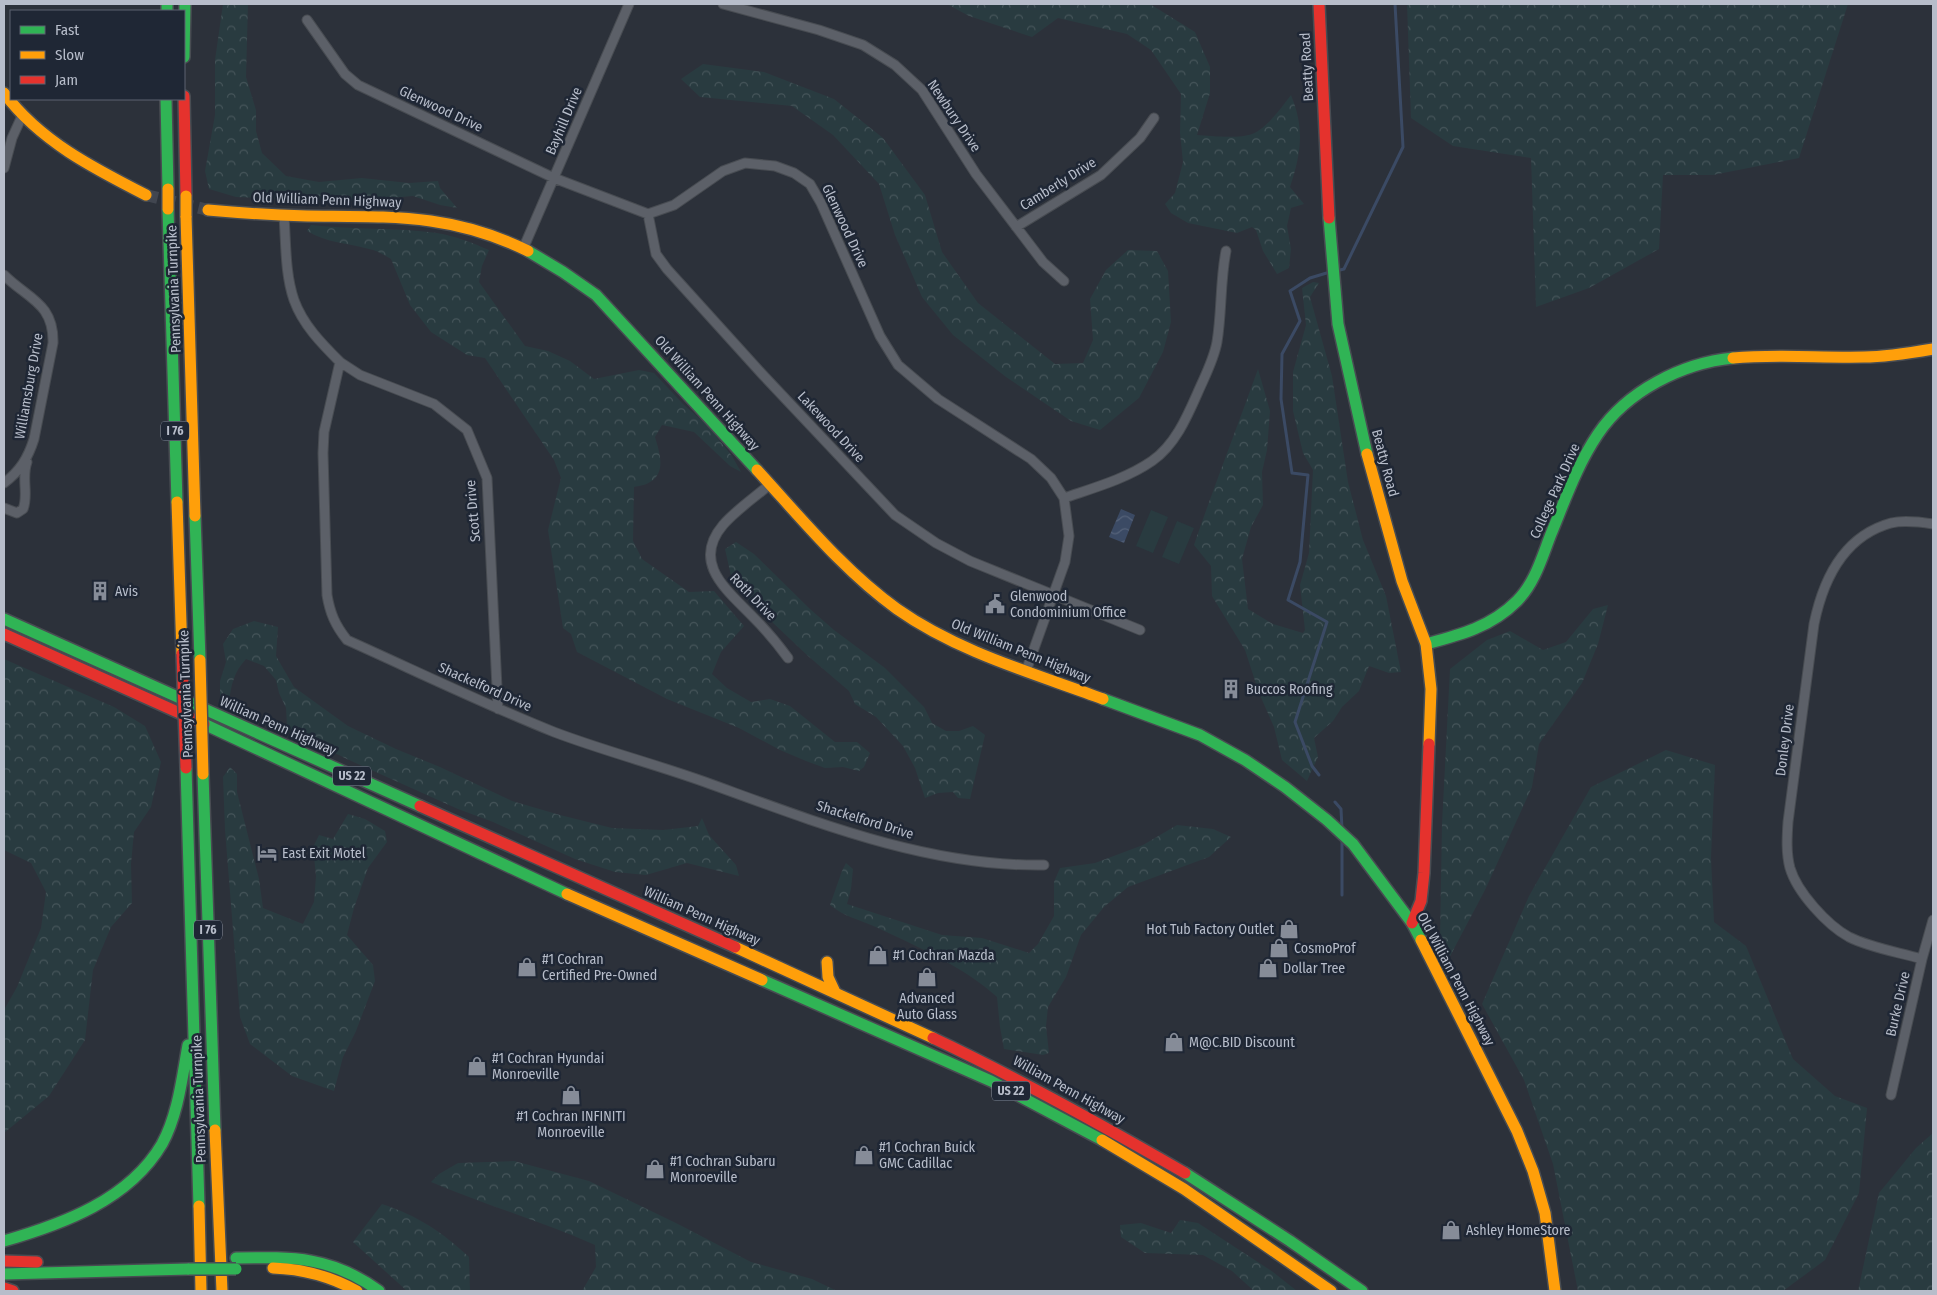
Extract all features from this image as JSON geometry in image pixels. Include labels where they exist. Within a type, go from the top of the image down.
[{"type":"main road","name":"Beatty Road","points":[[1319,4],[1330,241],[1338,324],[1361,432],[1402,580],[1426,644],[1431,689],[1421,901],[1412,923]]},
{"type":"main road","points":[[4,93],[22,116],[57,145],[99,172],[146,195]]},
{"type":"main road","name":"Pennsylvania Turnpike","points":[[166,100],[201,1291]]},
{"type":"main road","name":"Pennsylvania Turnpike","points":[[184,100],[212,1059],[222,1291]]},
{"type":"main road","name":"Old William Penn Highway","points":[[208,210],[284,216],[417,218],[456,224],[523,248],[561,269],[596,295],[769,485],[848,568],[897,609],[941,636],[983,655],[1147,714],[1200,736],[1245,760],[1285,787],[1327,820],[1353,844],[1412,923],[1517,1131],[1531,1164],[1544,1213],[1555,1291]]},
{"type":"main road","name":"College Park Drive","points":[[1426,644],[1468,633],[1492,622],[1514,605],[1528,588],[1593,440],[1608,421],[1626,404],[1657,382],[1694,366],[1742,356],[1864,356],[1914,354],[1933,349]]},
{"type":"main road","points":[[4,614],[40,635]]},
{"type":"main road","name":"William Penn Highway","points":[[4,619],[835,992],[986,1063],[1090,1118],[1240,1208],[1362,1291]]},
{"type":"main road","name":"William Penn Highway","points":[[4,634],[253,746],[544,883],[758,979],[912,1045],[1032,1102],[1184,1189],[1331,1291]]},
{"type":"main road","points":[[4,644],[60,659]]},
{"type":"main road","points":[[799,976],[816,971],[827,962],[828,977],[835,992]]},
{"type":"main road","points":[[4,1241],[47,1227],[89,1208],[128,1183],[147,1165],[161,1145],[171,1121],[179,1094],[194,1013]]},
{"type":"main road","points":[[4,1274],[236,1263],[296,1258],[322,1262],[357,1276],[379,1291]]},
{"type":"main road","points":[[4,1261],[189,1264]]},
{"type":"main road","points":[[236,1263],[308,1271],[331,1277],[357,1291]]},
{"type":"main road","points":[[4,1288],[13,1291]]},
{"type":"street","name":"Bayhill Drive","points":[[523,248],[629,4]]},
{"type":"street","name":"Newbury Drive","points":[[723,4],[819,30],[862,45],[895,65],[922,90],[976,174],[1043,262],[1064,281]]},
{"type":"street","name":"Glenwood Drive","points":[[307,20],[345,74],[358,85],[554,178],[648,214],[674,205],[722,171],[745,163],[775,166],[810,184],[821,203],[880,336],[898,365],[938,399],[1031,459],[1051,478],[1064,498],[1069,536],[1065,562],[1026,671]]},
{"type":"street","points":[[4,168],[14,132],[22,116]]},
{"type":"street","name":"Camberly Drive","points":[[1016,227],[1101,175],[1140,138],[1154,118]]},
{"type":"street","name":"Lakewood Drive","points":[[648,214],[656,254],[667,269],[895,515],[936,543],[970,561],[1140,630]]},
{"type":"street","points":[[284,216],[288,267],[294,300],[305,321],[320,342],[340,362]]},
{"type":"street","points":[[1064,498],[1128,474],[1153,461],[1170,443],[1186,419],[1210,366],[1217,345],[1222,275],[1226,251]]},
{"type":"street","name":"Williamsburg Drive","points":[[4,275],[41,304],[52,321],[54,332],[54,343],[29,455],[16,474],[4,483]]},
{"type":"street","name":"Scott Drive","points":[[340,362],[360,375],[434,404],[467,430],[487,478],[498,709]]},
{"type":"street","name":"Shackelford Drive","points":[[340,362],[324,432],[323,453],[327,595],[330,613],[336,628],[347,640],[498,709],[554,732],[615,754],[681,773],[766,804],[881,842],[943,856],[1011,866],[1044,865]]},
{"type":"street","points":[[4,508],[17,513],[23,509],[26,502],[24,476],[29,455]]},
{"type":"street","name":"Roth Drive","points":[[769,485],[724,524],[712,544],[710,556],[712,568],[720,583],[773,637],[788,658]]},
{"type":"street","name":"Donley Drive","points":[[1922,959],[1878,948],[1848,936],[1828,920],[1812,904],[1799,885],[1790,868],[1787,846],[1788,822],[1814,624],[1819,600],[1825,584],[1846,551],[1860,538],[1878,528],[1900,522],[1933,524]]},
{"type":"street","name":"Burke Drive","points":[[1891,1095],[1922,959],[1933,920]]},
{"type":"green space","points":[[223,4],[248,4],[246,77],[256,110],[256,131],[262,153],[286,176],[319,182],[362,178],[409,183],[438,181],[440,188],[457,208],[440,205],[413,196],[356,201],[282,199],[236,197],[209,189],[205,171],[215,115],[215,60]]},
{"type":"green space","points":[[947,4],[1150,4],[1195,32],[1210,67],[1210,93],[1197,135],[1233,137],[1252,134],[1268,122],[1291,95],[1298,119],[1300,141],[1297,163],[1290,187],[1304,204],[1291,208],[1287,226],[1291,249],[1289,268],[1277,274],[1263,251],[1256,230],[1252,227],[1237,233],[1188,223],[1171,213],[1165,204],[1175,193],[1183,162],[1180,133],[1181,94],[1151,50],[1127,34],[1058,18],[1032,37],[969,16]]},
{"type":"green space","points":[[1407,4],[1848,4],[1799,158],[1713,175],[1663,175],[1659,249],[1589,288],[1536,307],[1531,158],[1453,146],[1411,118]]},
{"type":"green space","points":[[703,64],[764,72],[834,99],[883,138],[925,195],[942,252],[978,303],[1055,364],[1083,363],[1093,340],[1090,299],[1106,270],[1128,250],[1157,251],[1168,271],[1171,322],[1163,352],[1139,398],[1100,430],[1071,421],[1006,377],[953,335],[922,297],[895,235],[879,184],[833,135],[792,106],[700,97],[681,79]]},
{"type":"green space","points":[[311,225],[437,233],[464,240],[489,250],[482,266],[479,282],[525,346],[548,351],[570,361],[594,379],[639,370],[654,373],[683,404],[707,425],[732,456],[741,472],[730,466],[694,432],[662,425],[655,437],[660,461],[659,473],[648,483],[634,487],[633,541],[642,559],[689,592],[714,591],[744,626],[721,652],[712,674],[727,688],[751,702],[770,699],[790,706],[835,742],[857,742],[870,753],[864,767],[859,771],[843,767],[825,768],[806,761],[780,750],[739,728],[667,699],[577,652],[571,634],[563,628],[548,530],[561,478],[554,460],[485,358],[467,355],[431,332],[410,305],[391,259],[372,250],[315,235],[307,231]]},
{"type":"green space","points":[[1313,282],[1319,283],[1310,297],[1332,376],[1348,482],[1363,540],[1386,596],[1401,672],[1389,673],[1369,666],[1359,691],[1342,707],[1333,721],[1314,738],[1318,757],[1307,781],[1282,760],[1274,727],[1259,693],[1245,650],[1212,596],[1211,566],[1194,545],[1258,369],[1270,411],[1267,450],[1262,472],[1263,505],[1251,527],[1242,559],[1248,609],[1273,624],[1303,633],[1305,630],[1300,585],[1309,553],[1313,470],[1303,453],[1293,411],[1293,372],[1306,325],[1302,288]]},
{"type":"green space","points":[[1151,510],[1168,517],[1153,553],[1136,546]]},
{"type":"green space","points":[[1177,521],[1194,528],[1179,564],[1162,557]]},
{"type":"green space","points":[[736,542],[754,554],[834,630],[885,668],[924,707],[932,723],[946,731],[959,731],[973,726],[985,735],[970,799],[958,798],[953,792],[938,793],[925,798],[915,768],[903,746],[876,717],[855,704],[849,691],[808,656],[733,585],[725,549]]},
{"type":"green space","points":[[1608,605],[1598,644],[1582,683],[1539,744],[1532,787],[1485,890],[1448,960],[1440,939],[1442,824],[1450,669],[1487,640],[1510,631],[1543,650],[1566,642],[1593,609]]},
{"type":"green space","points":[[254,621],[278,627],[276,656],[294,687],[348,726],[512,801],[560,815],[612,828],[663,830],[698,826],[702,818],[709,835],[736,865],[739,876],[687,863],[646,875],[615,872],[575,859],[493,822],[458,809],[296,734],[287,727],[286,708],[279,693],[276,680],[264,666],[246,659],[234,679],[229,702],[220,697],[220,681],[226,662],[223,644],[233,629]]},
{"type":"green space","points":[[4,659],[114,707],[145,726],[161,762],[151,807],[134,832],[131,864],[132,903],[111,927],[93,970],[85,1040],[49,1096],[4,1133],[4,1010],[17,987],[41,928],[46,892],[31,863],[4,850]]},
{"type":"green space","points":[[1666,750],[1715,765],[1711,858],[1714,922],[1746,946],[1793,1059],[1835,1096],[1867,1108],[1859,1193],[1825,1260],[1783,1291],[1578,1291],[1553,1164],[1524,1080],[1482,1004],[1529,896],[1591,787]]},
{"type":"green space","points":[[230,767],[237,774],[237,792],[259,879],[263,908],[303,924],[314,902],[316,876],[313,847],[319,835],[333,839],[348,814],[365,819],[385,831],[387,842],[368,868],[347,935],[373,965],[375,981],[356,1031],[343,1057],[334,1091],[292,1076],[250,1044],[240,1017],[225,830],[223,777]]},
{"type":"green space","points":[[1177,825],[1213,829],[1231,837],[1209,857],[1128,887],[1104,907],[1081,935],[1066,977],[1048,1007],[1046,1026],[1049,1053],[1043,1055],[1004,1049],[997,997],[985,986],[956,967],[924,950],[847,915],[830,905],[846,863],[853,869],[847,904],[942,935],[982,938],[1029,953],[1038,944],[1054,916],[1054,882],[1060,868],[1095,863],[1143,845]]},
{"type":"green space","points":[[1933,1133],[1933,1291],[1858,1291],[1879,1193],[1916,1148]]},
{"type":"green space","points":[[514,1161],[589,1181],[751,1262],[812,1279],[837,1291],[582,1291],[596,1267],[595,1245],[431,1182],[439,1174],[458,1163]]},
{"type":"green space","points":[[382,1204],[428,1225],[449,1239],[469,1257],[470,1291],[407,1291],[353,1242]]},
{"type":"green space","points":[[1180,1220],[1198,1223],[1273,1272],[1297,1291],[1254,1291],[1232,1271],[1203,1255],[1145,1253],[1121,1237],[1120,1225],[1141,1223],[1171,1233]]},
{"type":"water","points":[[1121,509],[1135,515],[1124,543],[1109,537]]},
{"type":"waterway","points":[[1336,271],[1344,269],[1403,147],[1395,4]]},
{"type":"waterway","points":[[1319,775],[1312,766],[1295,722],[1327,622],[1288,600],[1300,562],[1308,475],[1292,473],[1281,399],[1282,354],[1300,321],[1290,291],[1310,278],[1330,272]]},
{"type":"waterway","points":[[1335,802],[1341,809],[1342,829]]},
{"type":"waterway","points":[[1342,840],[1342,895]]},
{"type":"tunnel","points":[[146,195],[208,210]]},
{"type":"traffic: fast","points":[[167,4],[167,10]]},
{"type":"traffic: fast","points":[[185,4],[185,10]]},
{"type":"traffic: fast","points":[[166,100],[168,189]]},
{"type":"traffic: fast","points":[[168,209],[177,502]]},
{"type":"traffic: fast","points":[[1329,218],[1338,324],[1367,454]]},
{"type":"traffic: fast","points":[[528,251],[596,295],[757,470]]},
{"type":"traffic: fast","points":[[1426,644],[1486,624],[1507,610],[1523,594],[1537,569],[1566,496],[1584,458],[1598,434],[1624,405],[1640,392],[1676,373],[1694,366],[1733,358]]},
{"type":"traffic: fast","points":[[195,516],[200,660]]},
{"type":"traffic: fast","points":[[4,619],[420,806]]},
{"type":"traffic: fast","points":[[1103,699],[1200,735],[1245,760],[1285,787],[1327,820],[1353,844],[1412,923],[1421,940]]},
{"type":"traffic: fast","points":[[204,724],[567,894]]},
{"type":"traffic: fast","points":[[186,768],[199,1206]]},
{"type":"traffic: fast","points":[[203,774],[215,1130]]},
{"type":"traffic: fast","points":[[762,980],[991,1081],[1102,1140]]},
{"type":"traffic: fast","points":[[4,1241],[49,1227],[93,1207],[113,1195],[148,1164],[162,1144],[172,1121],[179,1096],[188,1045]]},
{"type":"traffic: fast","points":[[1185,1173],[1290,1241],[1362,1291]]},
{"type":"traffic: fast","points":[[236,1258],[276,1258],[311,1261],[344,1271],[379,1291]]},
{"type":"traffic: fast","points":[[4,1274],[189,1269]]},
{"type":"traffic: fast","points":[[189,1269],[236,1269]]},
{"type":"traffic: slow","points":[[4,93],[34,125],[69,152],[87,164],[146,195]]},
{"type":"traffic: slow","points":[[168,189],[168,209]]},
{"type":"traffic: slow","points":[[186,196],[186,216]]},
{"type":"traffic: slow","points":[[208,210],[307,216],[393,217],[446,223],[500,239],[528,251]]},
{"type":"traffic: slow","points":[[186,216],[195,516]]},
{"type":"traffic: slow","points":[[1733,358],[1766,356],[1873,357],[1933,349]]},
{"type":"traffic: slow","points":[[1367,454],[1402,581],[1426,644],[1431,689],[1429,744]]},
{"type":"traffic: slow","points":[[757,470],[841,561],[897,609],[945,638],[971,650],[1103,699]]},
{"type":"traffic: slow","points":[[177,502],[182,654]]},
{"type":"traffic: slow","points":[[200,660],[203,774]]},
{"type":"traffic: slow","points":[[567,894],[762,980]]},
{"type":"traffic: slow","points":[[1421,940],[1517,1131],[1533,1171],[1545,1213],[1555,1291]]},
{"type":"traffic: slow","points":[[735,947],[933,1038]]},
{"type":"traffic: slow","points":[[827,962],[828,977],[835,992]]},
{"type":"traffic: slow","points":[[215,1130],[222,1291]]},
{"type":"traffic: slow","points":[[1102,1140],[1184,1189],[1331,1291]]},
{"type":"traffic: slow","points":[[199,1206],[201,1291]]},
{"type":"traffic: slow","points":[[273,1268],[316,1274],[337,1281],[357,1291]]},
{"type":"traffic: jam","points":[[1319,4],[1329,218]]},
{"type":"traffic: jam","points":[[184,100],[186,196]]},
{"type":"traffic: jam","points":[[4,634],[204,724]]},
{"type":"traffic: jam","points":[[182,654],[186,768]]},
{"type":"traffic: jam","points":[[1412,923],[1421,901],[1424,873],[1429,744]]},
{"type":"traffic: jam","points":[[420,806],[735,947]]},
{"type":"traffic: jam","points":[[933,1038],[1060,1103],[1185,1173]]},
{"type":"traffic: jam","points":[[4,1261],[37,1262]]},
{"type":"traffic: jam","points":[[4,1288],[13,1291]]},
{"type":"place","name":"Avis","points":[[100,591]]},
{"type":"place","name":"Glenwood Condominium Office","points":[[995,604]]},
{"type":"place","name":"Buccos Roofing","points":[[1231,689]]},
{"type":"place","name":"East Exit Motel","points":[[267,853]]},
{"type":"place","name":"Hot Tub Factory Outlet","points":[[1289,929]]},
{"type":"place","name":"CosmoProf","points":[[1279,948]]},
{"type":"place","name":"#1 Cochran Mazda","points":[[878,955]]},
{"type":"place","name":"#1 Cochran Certified Pre-Owned","points":[[527,967]]},
{"type":"place","name":"Dollar Tree","points":[[1268,968]]},
{"type":"place","name":"Advanced Auto Glass","points":[[927,977]]},
{"type":"place","name":"M@C.BID Discount","points":[[1174,1042]]},
{"type":"place","name":"#1 Cochran Hyundai Monroeville","points":[[477,1066]]},
{"type":"place","name":"#1 Cochran INFINITI Monroeville","points":[[571,1095]]},
{"type":"place","name":"#1 Cochran Buick GMC Cadillac","points":[[864,1155]]},
{"type":"place","name":"#1 Cochran Subaru Monroeville","points":[[655,1169]]},
{"type":"place","name":"Ashley HomeStore","points":[[1451,1230]]}]
